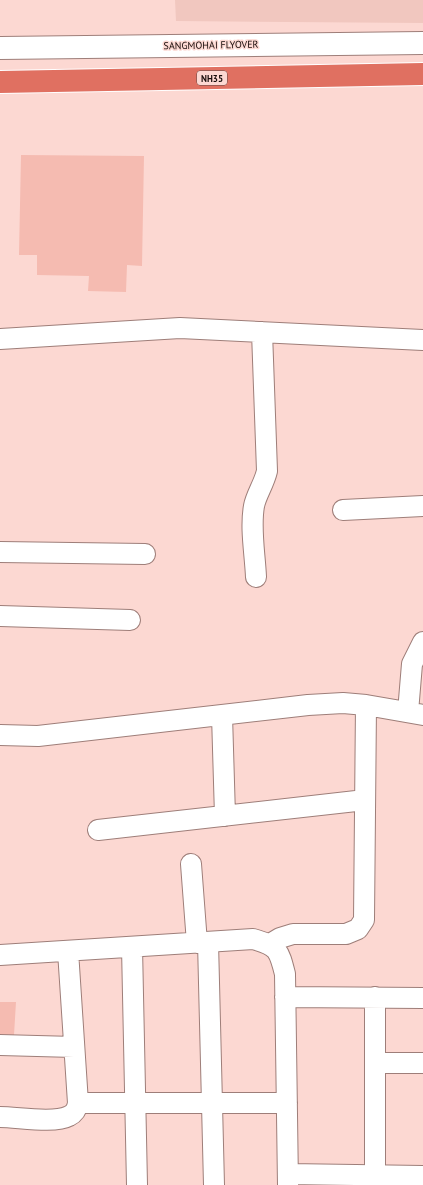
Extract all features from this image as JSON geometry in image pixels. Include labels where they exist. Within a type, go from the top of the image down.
[{"type":"highway","name":"NH35","points":[[0,82],[423,74]]},
{"type":"main road","name":"SANGMOHAI FLYOVER","points":[[0,48],[423,43]]},
{"type":"street","points":[[0,339],[180,328],[423,340]]},
{"type":"street","points":[[256,577],[253,515],[255,504],[267,471],[262,332]]},
{"type":"street","points":[[343,510],[423,506]]},
{"type":"street","points":[[0,552],[145,554]]},
{"type":"street","points":[[0,616],[130,620]]},
{"type":"street","points":[[0,735],[38,736],[222,714],[343,703],[366,705],[416,714],[412,664],[423,642]]},
{"type":"street","points":[[270,944],[280,938],[293,934],[346,934],[358,929],[364,920],[366,705]]},
{"type":"street","points":[[222,714],[225,816]]},
{"type":"street","points":[[98,830],[365,800]]},
{"type":"street","points":[[191,864],[203,943],[212,1103],[214,1185]]},
{"type":"street","points":[[0,955],[253,939],[270,944],[280,955],[285,974],[288,1180],[375,1175],[423,1176]]},
{"type":"street","points":[[132,947],[137,1185]]},
{"type":"street","points":[[0,1117],[60,1119],[70,1116],[76,1110],[78,1103],[68,951]]},
{"type":"street","points":[[285,997],[423,998]]},
{"type":"street","points":[[375,997],[375,1175]]},
{"type":"street","points":[[0,1045],[74,1047]]},
{"type":"street","points":[[375,1063],[423,1063]]},
{"type":"street","points":[[78,1103],[287,1103]]},
{"type":"shaded area","points":[[175,0],[423,0],[423,23],[176,21]]},
{"type":"building","points":[[21,155],[144,156],[142,266],[127,265],[126,292],[88,291],[89,276],[37,275],[37,255],[19,255]]},
{"type":"building","points":[[0,1002],[16,1002],[14,1035],[0,1034]]}]
